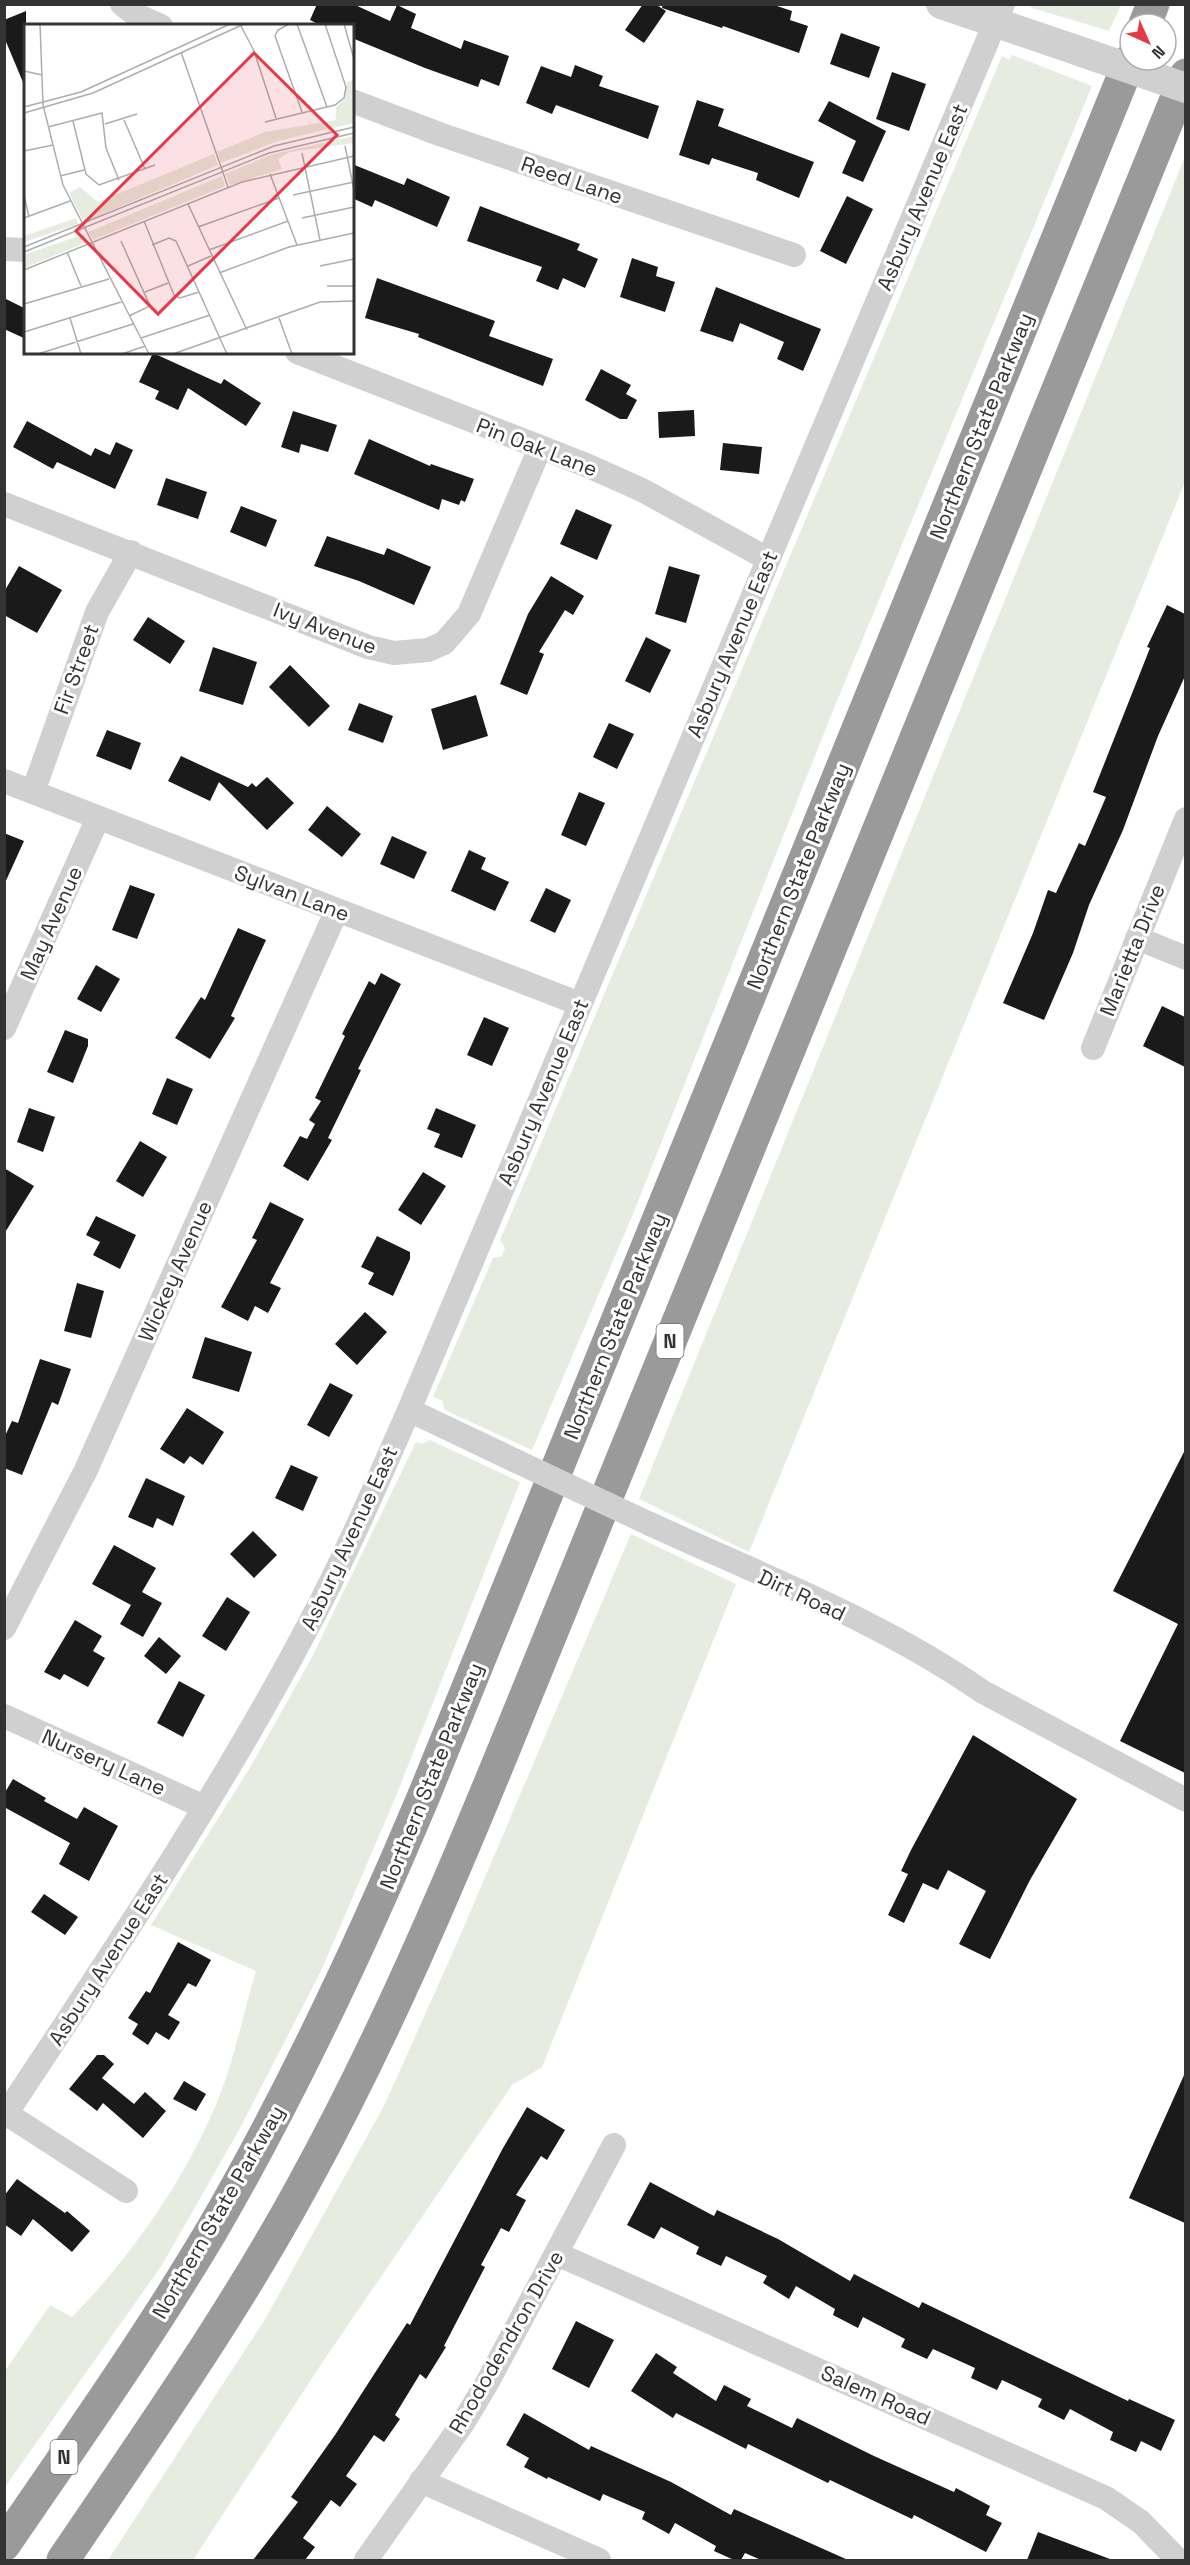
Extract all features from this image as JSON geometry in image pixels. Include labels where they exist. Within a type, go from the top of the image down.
[{"type":"highway","name":"Northern State Parkway","points":[[4,2545],[149,2331],[212,2230],[290,2089],[360,1946],[425,1793],[1125,72]]},
{"type":"highway","name":"N","points":[[63,2560],[176,2393],[263,2255],[342,2112],[409,1974],[509,1737],[1185,75]]},
{"type":"street","points":[[122,4],[136,15],[156,24]]},
{"type":"street","points":[[941,4],[999,14],[1085,53],[1185,88]]},
{"type":"street","name":"Asbury Avenue East","points":[[5,2114],[146,1902],[204,1807],[305,1632],[347,1547],[409,1410],[999,14]]},
{"type":"street","name":"Reed Lane","points":[[354,102],[442,135],[794,255]]},
{"type":"street","points":[[4,249],[24,250]]},
{"type":"street","name":"Pin Oak Lane","points":[[302,354],[642,490],[768,559]]},
{"type":"street","name":"Ivy Avenue","points":[[4,504],[368,647],[394,653],[428,650],[444,643],[469,614],[540,448]]},
{"type":"street","name":"Fir Street","points":[[33,792],[97,612],[131,552]]},
{"type":"street","name":"Sylvan Lane","points":[[4,782],[580,1004]]},
{"type":"street","name":"May Avenue","points":[[4,1028],[98,818]]},
{"type":"street","name":"Marietta Drive","points":[[1093,1048],[1185,819]]},
{"type":"street","name":"Wickey Avenue","points":[[4,1628],[85,1472],[336,910]]},
{"type":"street","points":[[1137,938],[1185,958]]},
{"type":"street","name":"Dirt Road","points":[[409,1410],[869,1626],[955,1671],[983,1692],[1185,1800]]},
{"type":"street","name":"Nursery Lane","points":[[4,1716],[204,1807]]},
{"type":"street","points":[[5,2114],[126,2191]]},
{"type":"street","name":"Rhododendron Drive","points":[[366,2560],[464,2423],[614,2145]]},
{"type":"street","name":"Salem Road","points":[[557,2254],[1106,2498],[1141,2522],[1178,2560]]},
{"type":"street","points":[[421,2481],[599,2560]]},
{"type":"shaded area","points":[[1029,5],[1121,5],[1109,31],[1032,8]]},
{"type":"shaded area","points":[[1012,55],[1092,86],[832,713],[633,1214],[532,1450],[445,1410],[442,1400],[433,1397],[493,1258],[502,1256],[505,1248],[500,1240],[1002,56],[1009,60]]},
{"type":"shaded area","points":[[1185,157],[1185,482],[749,1552],[639,1499]]},
{"type":"shaded area","points":[[430,1440],[520,1482],[396,1796],[321,1971],[239,2130],[162,2265],[5,2487],[5,2371],[50,2305],[72,2317],[94,2294],[135,2244],[172,2189],[217,2102],[256,1971],[151,1925],[251,1766],[311,1659],[416,1442],[422,1444]]},
{"type":"shaded area","points":[[631,1534],[736,1584],[542,2067],[512,2085],[322,2363],[193,2560],[108,2560],[264,2321],[384,2106],[457,1943]]},
{"type":"building","points":[[317,4],[353,4],[390,21],[397,5],[416,14],[411,28],[461,49],[464,40],[509,56],[499,86],[481,79],[478,87],[354,39],[354,24],[318,24],[310,20]]},
{"type":"building","points":[[643,4],[655,4],[666,11],[644,43],[625,30]]},
{"type":"building","points":[[663,4],[771,4],[792,11],[790,20],[808,26],[799,53],[723,26],[722,28],[662,8]]},
{"type":"building","points":[[26,11],[24,85],[4,37],[4,20]]},
{"type":"building","points":[[841,33],[880,47],[869,78],[830,64]]},
{"type":"building","points":[[575,65],[603,76],[599,86],[659,106],[648,139],[556,105],[552,114],[526,103],[541,66],[571,77]]},
{"type":"building","points":[[892,72],[926,84],[909,131],[876,119]]},
{"type":"building","points":[[697,100],[724,109],[718,126],[814,162],[799,198],[756,180],[758,173],[712,158],[709,165],[679,155]]},
{"type":"building","points":[[829,101],[886,131],[863,182],[842,173],[856,141],[818,121]]},
{"type":"building","points":[[354,165],[404,185],[407,178],[450,197],[437,227],[375,200],[372,207],[354,199]]},
{"type":"building","points":[[847,196],[873,209],[846,264],[820,251]]},
{"type":"building","points":[[480,206],[580,244],[577,250],[598,259],[585,288],[563,278],[558,290],[536,281],[542,267],[467,241]]},
{"type":"building","points":[[632,258],[658,267],[656,276],[675,282],[665,312],[620,297]]},
{"type":"building","points":[[377,278],[495,321],[489,336],[553,359],[543,386],[418,337],[419,334],[365,318]]},
{"type":"building","points":[[716,287],[821,329],[803,371],[777,359],[784,342],[740,323],[733,342],[700,331]]},
{"type":"building","points":[[4,298],[24,308],[24,338],[4,329]]},
{"type":"building","points":[[153,354],[155,354],[221,384],[224,379],[261,403],[246,426],[188,388],[178,410],[155,399],[159,391],[139,382]]},
{"type":"building","points":[[601,369],[631,385],[626,394],[637,400],[627,419],[620,419],[585,400]]},
{"type":"building","points":[[694,410],[695,436],[659,438],[658,412]]},
{"type":"building","points":[[293,411],[337,425],[328,452],[301,444],[299,453],[281,447]]},
{"type":"building","points":[[27,421],[91,456],[95,448],[110,455],[116,442],[133,450],[115,489],[57,462],[53,469],[13,447]]},
{"type":"building","points":[[369,439],[430,466],[431,464],[474,479],[465,502],[461,500],[459,505],[442,499],[439,510],[354,474]]},
{"type":"building","points":[[723,443],[762,447],[759,474],[720,470]]},
{"type":"building","points":[[166,478],[207,492],[198,519],[157,505]]},
{"type":"building","points":[[241,506],[277,520],[266,547],[230,532]]},
{"type":"building","points":[[576,509],[612,525],[597,560],[560,544]]},
{"type":"building","points":[[327,536],[384,555],[387,548],[431,567],[414,605],[359,581],[314,566]]},
{"type":"building","points":[[19,566],[62,590],[37,633],[4,615],[4,592]]},
{"type":"building","points":[[669,566],[700,575],[686,623],[655,614]]},
{"type":"building","points":[[551,576],[584,596],[573,615],[565,610],[539,652],[544,654],[527,695],[500,684],[528,614]]},
{"type":"building","points":[[1167,605],[1185,614],[1185,676],[1158,736],[1123,830],[1089,905],[1073,953],[1044,1020],[1003,1003],[1033,933],[1048,890],[1056,893],[1079,843],[1085,846],[1106,797],[1093,792],[1150,648],[1147,647]]},
{"type":"building","points":[[148,617],[185,641],[170,664],[133,640]]},
{"type":"building","points":[[646,637],[671,650],[650,693],[625,681]]},
{"type":"building","points":[[213,647],[257,662],[243,705],[199,691]]},
{"type":"building","points":[[290,665],[330,706],[309,727],[269,687]]},
{"type":"building","points":[[476,695],[488,736],[443,750],[431,709]]},
{"type":"building","points":[[359,703],[393,716],[383,743],[348,730]]},
{"type":"building","points":[[609,723],[634,734],[617,769],[593,757]]},
{"type":"building","points":[[107,730],[141,743],[131,770],[96,756]]},
{"type":"building","points":[[181,756],[248,787],[252,783],[256,787],[267,777],[294,803],[267,830],[219,782],[210,801],[168,781]]},
{"type":"building","points":[[579,792],[605,803],[586,846],[561,835]]},
{"type":"building","points":[[327,806],[361,834],[342,857],[308,830]]},
{"type":"building","points":[[4,833],[24,841],[4,885]]},
{"type":"building","points":[[392,836],[427,852],[414,879],[380,864]]},
{"type":"building","points":[[469,850],[486,858],[481,869],[509,882],[495,911],[451,891]]},
{"type":"building","points":[[130,885],[155,894],[137,939],[112,930]]},
{"type":"building","points":[[546,888],[571,900],[555,933],[530,921]]},
{"type":"building","points":[[238,928],[266,940],[231,1016],[235,1018],[210,1059],[175,1038],[201,997],[205,1000]]},
{"type":"building","points":[[96,965],[120,979],[101,1012],[77,999]]},
{"type":"building","points":[[381,973],[401,984],[358,1069],[361,1070],[328,1138],[332,1140],[308,1181],[283,1166],[300,1136],[307,1139],[315,1124],[309,1120],[321,1101],[315,1098],[345,1036],[342,1034],[369,981],[375,985]]},
{"type":"building","points":[[1162,1006],[1185,1017],[1185,1067],[1143,1046]]},
{"type":"building","points":[[484,1017],[509,1028],[492,1066],[467,1055]]},
{"type":"building","points":[[65,1030],[88,1039],[88,1046],[73,1083],[47,1072]]},
{"type":"building","points":[[167,1078],[193,1089],[177,1125],[152,1114]]},
{"type":"building","points":[[29,1108],[55,1117],[43,1152],[17,1142]]},
{"type":"building","points":[[436,1108],[476,1125],[462,1158],[434,1147],[440,1134],[427,1129]]},
{"type":"building","points":[[140,1141],[167,1157],[143,1197],[116,1181]]},
{"type":"building","points":[[4,1168],[34,1186],[4,1234]]},
{"type":"building","points":[[423,1172],[446,1186],[421,1225],[398,1210]]},
{"type":"building","points":[[270,1202],[304,1219],[270,1283],[281,1288],[268,1313],[255,1306],[248,1321],[221,1307],[257,1240],[252,1238]]},
{"type":"building","points":[[96,1216],[136,1235],[120,1269],[93,1255],[100,1242],[86,1235]]},
{"type":"building","points":[[377,1236],[410,1252],[410,1259],[393,1296],[368,1284],[374,1273],[361,1267]]},
{"type":"building","points":[[77,1283],[104,1291],[91,1338],[64,1331]]},
{"type":"building","points":[[365,1312],[387,1332],[357,1365],[335,1344]]},
{"type":"building","points":[[205,1337],[252,1352],[239,1392],[192,1378]]},
{"type":"building","points":[[40,1359],[71,1369],[58,1405],[52,1402],[22,1475],[4,1468],[4,1438],[12,1421],[18,1423]]},
{"type":"building","points":[[330,1383],[353,1395],[329,1437],[307,1425]]},
{"type":"building","points":[[187,1408],[224,1432],[203,1465],[190,1456],[184,1464],[160,1449]]},
{"type":"building","points":[[1185,1450],[1185,1773],[1120,1741],[1178,1624],[1113,1591]]},
{"type":"building","points":[[291,1465],[318,1477],[303,1511],[275,1498]]},
{"type":"building","points":[[146,1478],[185,1496],[173,1526],[157,1518],[153,1528],[128,1517]]},
{"type":"building","points":[[253,1531],[277,1555],[254,1578],[230,1554]]},
{"type":"building","points":[[114,1545],[156,1568],[142,1592],[162,1603],[143,1637],[120,1624],[131,1605],[92,1584]]},
{"type":"building","points":[[227,1597],[250,1612],[226,1651],[202,1636]]},
{"type":"building","points":[[75,1620],[102,1636],[93,1651],[105,1658],[88,1687],[64,1674],[60,1680],[44,1672]]},
{"type":"building","points":[[159,1637],[181,1656],[166,1674],[144,1656]]},
{"type":"building","points":[[179,1681],[205,1695],[183,1737],[157,1723]]},
{"type":"building","points":[[973,1735],[1077,1799],[1030,1880],[990,1959],[959,1944],[986,1891],[948,1870],[938,1890],[923,1883],[904,1923],[888,1915],[908,1874],[901,1871]]},
{"type":"building","points":[[13,1779],[46,1798],[44,1801],[77,1819],[84,1807],[118,1826],[89,1881],[59,1864],[70,1843],[4,1807],[4,1794]]},
{"type":"building","points":[[44,1894],[78,1917],[65,1935],[31,1912]]},
{"type":"building","points":[[178,1942],[211,1960],[196,1987],[188,1983],[168,2015],[180,2022],[169,2040],[156,2032],[148,2045],[132,2034],[138,2024],[128,2018],[146,1991],[150,1993]]},
{"type":"building","points":[[97,2055],[104,2055],[114,2064],[102,2078],[134,2104],[145,2092],[166,2111],[143,2138],[103,2103],[97,2111],[69,2089]]},
{"type":"building","points":[[1185,2073],[1185,2223],[1129,2198]]},
{"type":"building","points":[[184,2081],[206,2094],[196,2111],[173,2099]]},
{"type":"building","points":[[527,2107],[565,2130],[547,2160],[541,2156],[516,2195],[526,2200],[509,2232],[501,2228],[481,2265],[485,2267],[444,2346],[446,2347],[426,2379],[420,2374],[395,2415],[400,2419],[384,2442],[374,2435],[346,2476],[357,2484],[340,2507],[331,2500],[303,2538],[315,2547],[305,2560],[253,2560],[298,2502],[291,2497],[335,2435],[407,2323],[410,2325]]},
{"type":"building","points":[[17,2179],[65,2213],[67,2211],[90,2231],[72,2252],[33,2219],[21,2236],[4,2224],[4,2196]]},
{"type":"building","points":[[650,2182],[714,2216],[717,2210],[778,2239],[850,2281],[854,2274],[919,2308],[922,2302],[1128,2401],[1129,2399],[1175,2420],[1161,2451],[1141,2441],[1136,2452],[1110,2440],[1113,2432],[1070,2409],[1064,2420],[1038,2407],[1042,2399],[1002,2380],[997,2390],[971,2378],[975,2368],[933,2349],[927,2359],[901,2347],[905,2339],[863,2317],[858,2328],[833,2315],[835,2309],[796,2286],[789,2299],[763,2283],[767,2276],[726,2256],[721,2266],[696,2254],[699,2247],[661,2227],[654,2239],[627,2225]]},
{"type":"building","points":[[576,2321],[614,2340],[589,2388],[552,2369]]},
{"type":"building","points":[[656,2353],[677,2367],[673,2373],[716,2401],[724,2385],[751,2399],[747,2406],[792,2428],[797,2418],[954,2492],[956,2488],[990,2506],[986,2515],[1002,2523],[986,2552],[914,2515],[912,2519],[830,2480],[828,2483],[748,2444],[746,2449],[676,2413],[673,2418],[631,2391]]},
{"type":"building","points":[[524,2413],[589,2450],[591,2446],[671,2482],[731,2515],[734,2509],[848,2560],[761,2560],[745,2553],[741,2560],[734,2560],[714,2551],[716,2546],[675,2523],[669,2534],[642,2519],[645,2512],[603,2494],[600,2501],[548,2477],[547,2479],[524,2467],[529,2458],[506,2445]]},
{"type":"building","points":[[1038,2532],[1110,2559],[1027,2560]]}]
